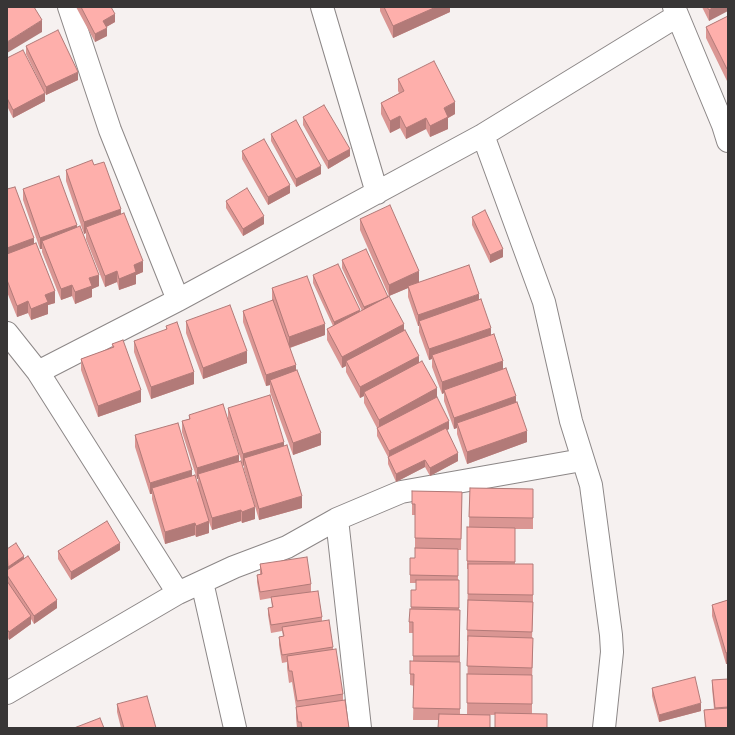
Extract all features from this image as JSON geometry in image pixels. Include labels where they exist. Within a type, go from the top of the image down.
[{"type":"street","points":[[69,7],[110,130],[178,300]]},
{"type":"street","points":[[322,7],[377,193]]},
{"type":"street","points":[[38,372],[178,300],[483,135],[676,12],[726,129]]},
{"type":"street","points":[[483,135],[544,302],[571,421],[591,485],[612,652],[604,728]]},
{"type":"street","points":[[7,333],[38,372],[178,593]]},
{"type":"street","points":[[7,693],[178,593],[234,567],[287,547],[337,519],[401,492],[582,460]]},
{"type":"street","points":[[337,519],[360,728]]},
{"type":"street","points":[[202,582],[235,728]]},
{"type":"building","points":[[7,7],[34,7],[42,20],[7,42]]},
{"type":"building","points":[[81,7],[111,7],[115,14],[103,21],[107,28],[95,34]]},
{"type":"building","points":[[384,7],[436,7],[393,26]]},
{"type":"building","points":[[707,7],[714,7],[709,10]]},
{"type":"building","points":[[728,16],[728,69],[727,69],[706,27]]},
{"type":"building","points":[[58,30],[78,72],[46,87],[26,46]]},
{"type":"building","points":[[23,50],[45,93],[13,110],[7,98],[7,58]]},
{"type":"building","points":[[434,61],[455,102],[444,108],[448,117],[430,126],[426,118],[406,128],[400,116],[390,121],[381,103],[404,91],[398,79]]},
{"type":"building","points":[[324,105],[350,149],[328,161],[303,117]]},
{"type":"building","points":[[296,120],[321,166],[296,179],[271,134]]},
{"type":"building","points":[[264,139],[290,185],[268,197],[242,151]]},
{"type":"building","points":[[92,160],[94,165],[104,162],[121,209],[84,222],[66,170]]},
{"type":"building","points":[[59,176],[77,225],[40,238],[23,189]]},
{"type":"building","points":[[15,187],[34,238],[7,248],[7,189]]},
{"type":"building","points":[[247,188],[264,216],[243,229],[226,201]]},
{"type":"building","points":[[390,205],[419,271],[389,285],[360,219]]},
{"type":"building","points":[[485,210],[503,249],[490,255],[472,217]]},
{"type":"building","points":[[124,213],[143,261],[134,265],[136,272],[119,279],[117,271],[105,276],[86,227]]},
{"type":"building","points":[[80,226],[99,275],[89,278],[92,286],[75,292],[72,285],[61,289],[42,241]]},
{"type":"building","points":[[36,243],[55,291],[45,295],[48,302],[31,309],[28,301],[17,306],[7,280],[7,254]]},
{"type":"building","points":[[366,249],[388,297],[364,307],[342,260]]},
{"type":"building","points":[[338,264],[360,310],[334,322],[313,275]]},
{"type":"building","points":[[469,265],[479,294],[418,315],[408,286]]},
{"type":"building","points":[[307,276],[325,324],[289,337],[272,288]]},
{"type":"building","points":[[389,296],[404,324],[342,357],[327,329]]},
{"type":"building","points":[[481,299],[491,328],[429,349],[419,321]]},
{"type":"building","points":[[273,300],[296,365],[266,375],[243,311]]},
{"type":"building","points":[[230,305],[247,351],[203,368],[186,321]]},
{"type":"building","points":[[177,322],[194,372],[151,387],[134,341],[167,329],[166,326]]},
{"type":"building","points":[[405,330],[419,356],[360,387],[346,361]]},
{"type":"building","points":[[494,334],[503,361],[442,382],[432,355]]},
{"type":"building","points":[[123,340],[141,390],[98,406],[81,359],[114,347],[112,344]]},
{"type":"building","points":[[422,361],[437,388],[379,420],[364,392]]},
{"type":"building","points":[[506,368],[516,396],[454,418],[444,390]]},
{"type":"building","points":[[297,370],[321,433],[293,443],[270,380]]},
{"type":"building","points":[[270,395],[284,442],[243,454],[228,408]]},
{"type":"building","points":[[437,397],[449,421],[389,451],[377,428]]},
{"type":"building","points":[[517,402],[527,431],[467,452],[457,423]]},
{"type":"building","points":[[223,404],[239,455],[197,468],[182,421],[190,419],[189,415]]},
{"type":"building","points":[[178,423],[192,470],[150,483],[135,435]]},
{"type":"building","points":[[446,428],[458,453],[430,468],[425,460],[396,474],[388,457]]},
{"type":"building","points":[[287,445],[302,496],[259,509],[244,458]]},
{"type":"building","points":[[241,461],[255,507],[242,512],[241,510],[212,518],[198,474]]},
{"type":"building","points":[[195,475],[209,521],[196,526],[195,523],[165,532],[152,488]]},
{"type":"building","points":[[470,488],[533,489],[533,518],[469,517]]},
{"type":"building","points":[[412,491],[462,492],[461,539],[415,538],[415,504],[412,504]]},
{"type":"building","points":[[107,521],[120,543],[71,572],[58,551]]},
{"type":"building","points":[[467,527],[515,528],[515,562],[467,561]]},
{"type":"building","points":[[16,543],[24,556],[8,567],[7,549]]},
{"type":"building","points":[[415,548],[458,549],[458,576],[410,575],[410,558],[415,558]]},
{"type":"building","points":[[28,556],[57,600],[34,616],[7,575],[7,570]]},
{"type":"building","points":[[307,557],[311,584],[260,592],[257,575],[262,574],[260,564]]},
{"type":"building","points":[[468,564],[533,564],[533,595],[468,594]]},
{"type":"building","points":[[416,580],[459,580],[459,608],[411,607],[411,590],[416,590]]},
{"type":"building","points":[[7,581],[31,616],[9,632],[7,629]]},
{"type":"building","points":[[318,591],[322,617],[271,625],[268,608],[273,607],[271,597]]},
{"type":"building","points":[[468,600],[533,602],[532,632],[467,630]]},
{"type":"building","points":[[728,600],[728,652],[726,653],[712,605]]},
{"type":"building","points":[[410,609],[460,610],[459,656],[413,656],[413,622],[409,622]]},
{"type":"building","points":[[329,620],[333,647],[282,655],[279,637],[284,636],[282,627]]},
{"type":"building","points":[[468,636],[533,638],[532,668],[467,666]]},
{"type":"building","points":[[336,649],[343,694],[297,701],[292,671],[289,671],[287,656]]},
{"type":"building","points":[[410,661],[460,662],[460,709],[413,708],[414,674],[410,674]]},
{"type":"building","points":[[467,674],[532,675],[532,704],[467,703]]},
{"type":"building","points":[[695,677],[701,703],[659,715],[652,688]]},
{"type":"building","points":[[728,679],[728,707],[715,708],[712,680]]},
{"type":"building","points":[[147,696],[156,728],[124,728],[117,704]]},
{"type":"building","points":[[345,700],[349,728],[302,728],[301,722],[298,722],[296,707]]},
{"type":"building","points":[[728,708],[728,728],[706,728],[704,710]]},
{"type":"building","points":[[495,713],[547,714],[547,728],[495,728]]},
{"type":"building","points":[[439,714],[490,715],[490,728],[438,728]]},
{"type":"building","points":[[100,718],[104,728],[74,728]]}]
